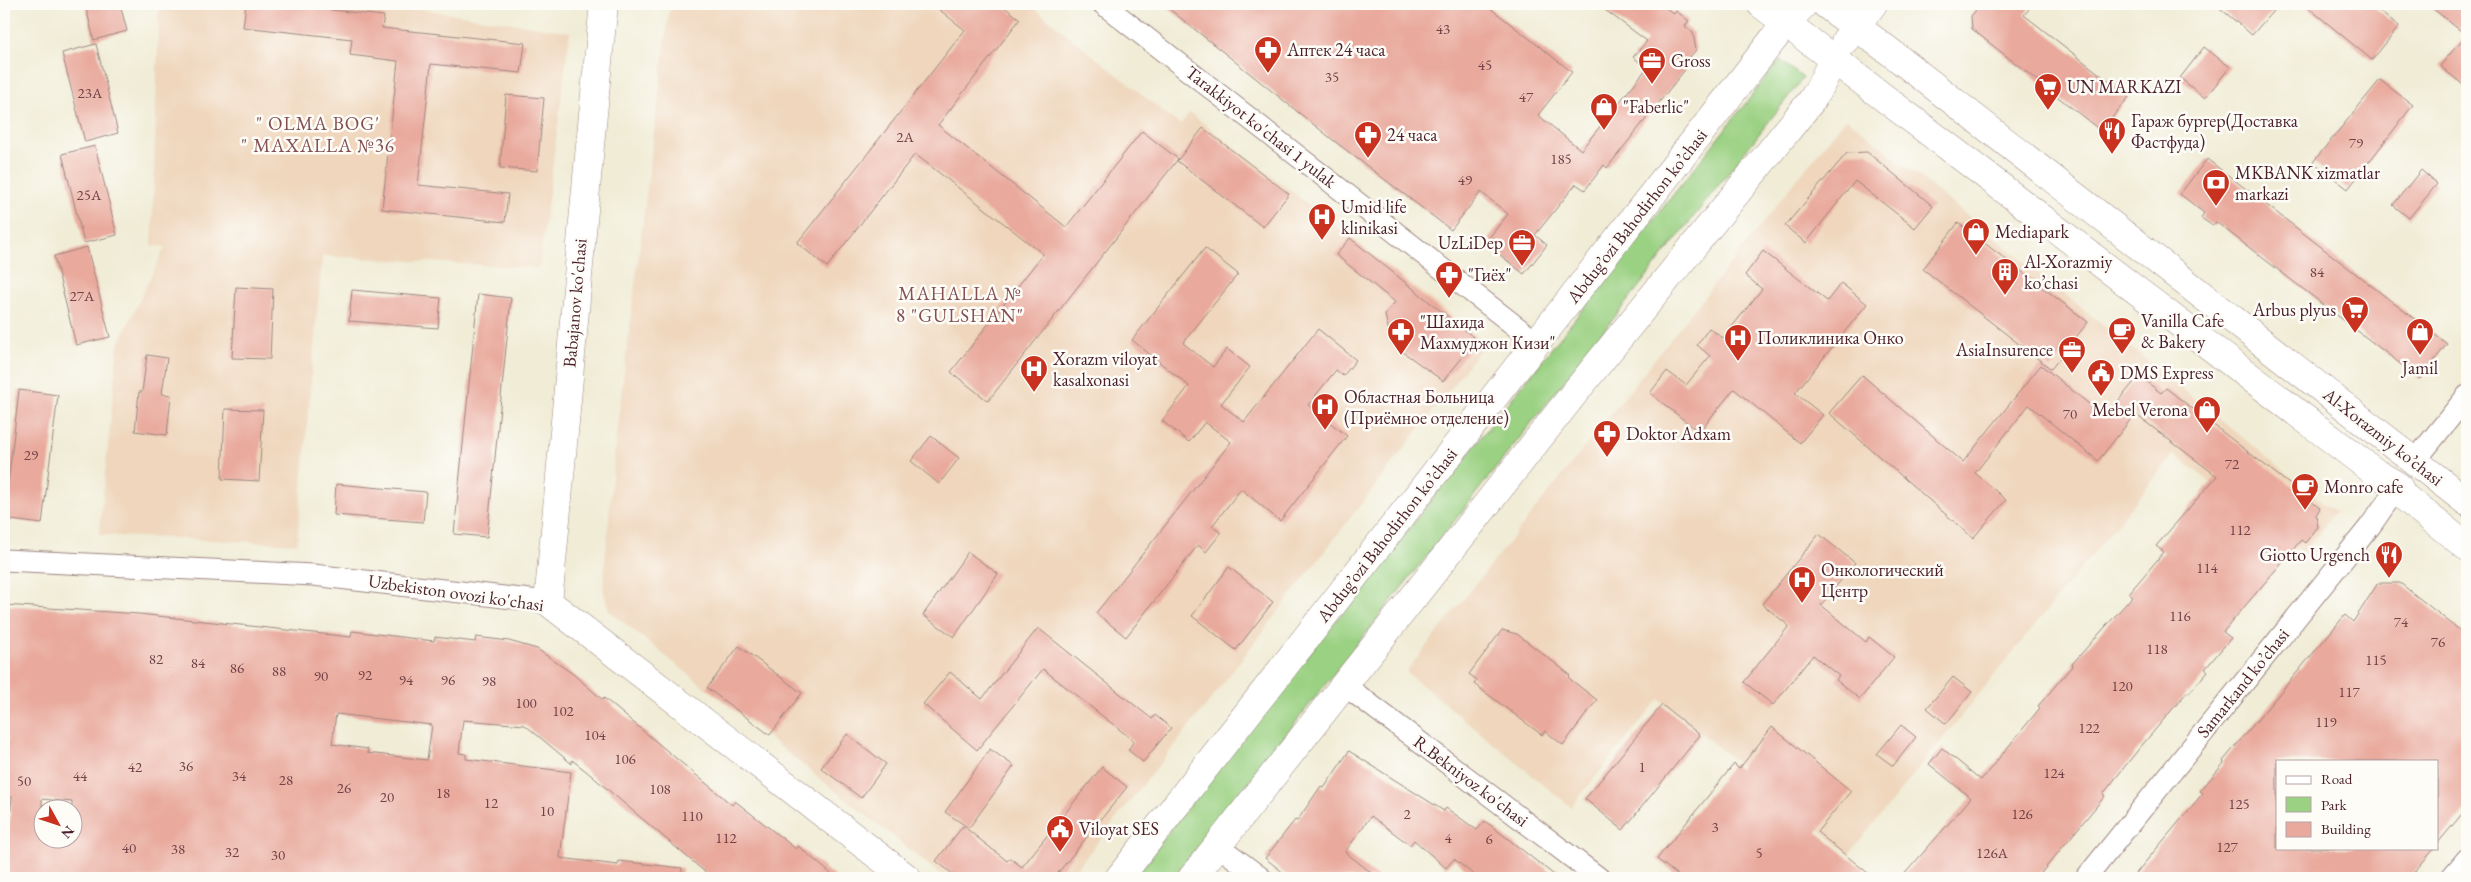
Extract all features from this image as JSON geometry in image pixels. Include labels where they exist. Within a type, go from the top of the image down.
[{"type":"main road","name":"Babajanov ko'chasi","points":[[548,602],[566,426],[582,210],[604,4]]},
{"type":"main road","name":"Al-Xorazmiy ko’chasi","points":[[1761,4],[1795,14],[1833,59],[2376,473],[2398,486],[2403,496],[2467,547]]},
{"type":"main road","name":"Al-Xorazmiy ko’chasi","points":[[1825,4],[1889,51],[2467,502]]},
{"type":"main road","points":[[1192,878],[1343,684],[1576,391],[1812,100],[1833,59],[1873,4]]},
{"type":"main road","name":"Abdug’ozi Bahodirhon ko’chasi","points":[[1119,878],[1795,14]]},
{"type":"main road","name":"Uzbekiston ovozi ko'chasi","points":[[548,602],[907,878]]},
{"type":"street","name":"Tarakkiyot ko'chasi 1 yulak","points":[[1103,4],[1537,343]]},
{"type":"street","points":[[2415,461],[2467,396]]},
{"type":"street","name":"Samarkand ko’chasi","points":[[2086,878],[2372,525],[2398,486]]},
{"type":"street","name":"Uzbekiston ovozi ko'chasi","points":[[4,560],[313,575],[548,602]]},
{"type":"street","name":"R.Bekniyoz ko'chasi","points":[[1343,684],[1598,878]]},
{"type":"street","points":[[1217,845],[1261,878]]},
{"type":"street","points":[[2452,878],[2467,859]]},
{"type":"shaded area","points":[[159,4],[389,4],[570,32],[539,268],[322,256],[297,544],[99,535],[118,345],[165,247],[152,246]]},
{"type":"shaded area","name":"Xorazm viloyat kasalxonasi","points":[[670,4],[1029,4],[1180,125],[1190,113],[1486,342],[1204,708],[1069,878],[945,878],[609,611],[603,589],[615,445]]},
{"type":"shaded area","points":[[1846,118],[2335,512],[2303,554],[2174,454],[1849,854],[1659,699],[1571,807],[1406,672]]},
{"type":"green space","points":[[1780,60],[1803,78],[1173,878],[1132,878]]},
{"type":"building","points":[[85,4],[120,4],[127,31],[94,40]]},
{"type":"building","points":[[246,4],[279,4],[384,16],[382,28],[525,43],[521,73],[431,64],[418,185],[508,194],[505,222],[382,209],[398,61],[350,55],[352,39],[243,27]]},
{"type":"building","points":[[932,4],[1000,4],[1020,19],[938,125],[1066,227],[1142,131],[1178,159],[988,401],[951,372],[1043,254],[915,154],[827,267],[797,243],[965,30]]},
{"type":"building","points":[[1163,4],[1485,4],[1572,72],[1538,115],[1581,150],[1647,68],[1633,57],[1647,41],[1597,4],[1661,4],[1674,14],[1676,11],[1689,21],[1685,26],[1693,33],[1696,50],[1688,59],[1691,62],[1607,168],[1604,165],[1585,190],[1576,184],[1535,235],[1547,245],[1524,274],[1489,246],[1492,242],[1488,239],[1508,214],[1481,192],[1451,230],[1333,140]]},
{"type":"building","points":[[1981,4],[2033,4],[2024,15],[2129,97],[2101,131],[1972,29],[1971,16]]},
{"type":"building","points":[[2215,4],[2265,4],[2273,11],[2252,35]]},
{"type":"building","points":[[2304,4],[2370,4],[2399,27],[2372,60]]},
{"type":"building","points":[[2427,4],[2467,4],[2467,88],[2440,66],[2466,35]]},
{"type":"building","points":[[96,44],[118,133],[85,142],[62,53]]},
{"type":"building","points":[[2204,47],[2230,67],[2205,98],[2180,78]]},
{"type":"building","points":[[2380,80],[2413,105],[2348,189],[2313,162]]},
{"type":"building","points":[[506,95],[544,98],[537,171],[500,168]]},
{"type":"building","points":[[1203,128],[1289,194],[1263,227],[1177,161]]},
{"type":"building","points":[[95,146],[117,235],[84,243],[62,154]]},
{"type":"building","points":[[1867,152],[1933,206],[1915,228],[1855,181],[1806,243],[1785,226],[1847,153]]},
{"type":"building","points":[[2207,159],[2447,344],[2420,379],[2216,222],[2213,226],[2201,218],[2204,213],[2180,194]]},
{"type":"building","points":[[2421,170],[2437,184],[2409,218],[2393,205]]},
{"type":"building","name":"Al-Xorazmiy ko’chasi","points":[[1958,223],[2088,322],[2051,369],[1923,269]]},
{"type":"building","points":[[1350,238],[1477,340],[1443,381],[1392,344],[1385,315],[1395,302],[1336,255]]},
{"type":"building","points":[[87,247],[110,337],[76,345],[54,256]]},
{"type":"building","points":[[1205,248],[1238,274],[1183,343],[1213,367],[1227,349],[1250,367],[1221,404],[1244,422],[1318,329],[1356,360],[1343,376],[1336,370],[1308,405],[1347,436],[1280,521],[1241,489],[1212,526],[1221,533],[1206,552],[1198,545],[1126,637],[1096,613],[1231,442],[1205,422],[1189,442],[1162,421],[1189,386],[1132,340]]},
{"type":"building","points":[[1763,251],[1827,301],[1841,283],[1867,304],[1795,393],[1823,415],[1800,443],[1734,389],[1699,432],[1650,393],[1667,371],[1686,385],[1710,356],[1697,345],[1709,328],[1723,338],[1762,289],[1745,275]]},
{"type":"building","points":[[236,287],[273,289],[270,359],[232,358]]},
{"type":"building","points":[[352,290],[441,298],[438,328],[349,321]]},
{"type":"building","points":[[478,294],[511,298],[487,537],[454,534]]},
{"type":"building","points":[[147,355],[167,358],[162,394],[171,395],[167,435],[135,431],[139,392],[142,392]]},
{"type":"building","points":[[2041,365],[2105,417],[2139,376],[2161,393],[2166,388],[2320,508],[2316,515],[2318,527],[2305,543],[2301,540],[2223,632],[2231,638],[2205,669],[2208,671],[2189,693],[2187,692],[2138,750],[2103,794],[2105,796],[2037,878],[1901,878],[1971,798],[1929,764],[1942,748],[1981,780],[2040,708],[2038,706],[2072,664],[2133,596],[2129,593],[2164,552],[2156,546],[2217,476],[2135,414],[2098,461],[2029,405],[1975,473],[2006,500],[1973,538],[1829,413],[1862,375],[1963,462]]},
{"type":"building","points":[[19,390],[58,395],[42,524],[4,519]]},
{"type":"building","points":[[225,409],[263,410],[259,481],[222,479]]},
{"type":"building","points":[[931,436],[959,458],[939,484],[911,461]]},
{"type":"building","points":[[336,484],[426,492],[423,522],[334,515]]},
{"type":"building","points":[[1819,534],[1855,563],[1821,605],[1866,642],[1869,637],[1894,657],[1860,699],[1836,680],[1839,676],[1813,655],[1773,705],[1744,682],[1789,626],[1762,604]]},
{"type":"building","points":[[968,552],[998,574],[954,637],[923,615]]},
{"type":"building","points":[[1229,567],[1273,602],[1236,650],[1192,616]]},
{"type":"building","points":[[2378,583],[2400,583],[2467,636],[2467,808],[2438,843],[2438,760],[2276,760],[2276,850],[2433,850],[2409,878],[2132,878],[2203,793],[2200,791],[2224,763],[2223,761],[2345,615],[2353,622]]},
{"type":"building","points":[[4,605],[139,614],[351,637],[352,631],[434,641],[435,637],[475,642],[476,637],[509,641],[537,649],[573,674],[732,805],[735,801],[796,849],[798,846],[836,878],[712,878],[586,771],[572,760],[572,764],[525,725],[463,720],[459,753],[466,754],[466,759],[571,772],[560,858],[618,865],[619,861],[682,868],[681,878],[4,878],[12,797],[4,796],[4,767],[8,737],[4,737]],"holes":[[[336,714],[432,725],[427,760],[367,753],[368,749],[332,744]]]},
{"type":"building","points":[[1038,628],[1152,719],[1155,715],[1171,728],[1143,762],[1128,750],[1134,741],[1043,669],[977,750],[923,704],[950,672],[982,699]]},
{"type":"building","points":[[1502,630],[1517,634],[1569,674],[1570,679],[1597,700],[1563,745],[1545,731],[1542,735],[1474,684],[1477,680],[1469,674]]},
{"type":"building","points":[[739,646],[802,693],[770,735],[707,688]]},
{"type":"building","points":[[1953,677],[1972,692],[1946,724],[1927,708]]},
{"type":"building","points":[[1662,705],[1700,735],[1623,830],[1585,799]]},
{"type":"building","points":[[1901,725],[1916,737],[1893,766],[1877,754]]},
{"type":"building","points":[[1772,727],[1851,791],[1817,832],[1874,878],[1681,878],[1657,859],[1734,764],[1739,769]]},
{"type":"building","points":[[847,734],[886,764],[861,798],[821,768]]},
{"type":"building","points":[[990,749],[1014,766],[969,828],[945,812]]},
{"type":"building","points":[[1349,751],[1444,811],[1446,808],[1477,830],[1485,821],[1558,878],[1478,878],[1454,859],[1446,868],[1414,840],[1410,845],[1371,816],[1345,852],[1378,878],[1290,878],[1265,858],[1295,820],[1297,821],[1321,786],[1324,788]]},
{"type":"building","points":[[1102,767],[1127,787],[1054,878],[958,878],[936,861],[963,826],[1007,861],[1010,858],[1022,867]]},
{"type":"place","name":"Аптек 24 часа","points":[[1268,74]]},
{"type":"place","name":"Gross","points":[[1652,85]]},
{"type":"place","name":"UN MARKAZI","points":[[2048,111]]},
{"type":"place","name":"\"Faberlic\"","points":[[1604,131]]},
{"type":"place","name":"Гараж бургер(Доставка Фастфуда)","points":[[2112,155]]},
{"type":"place","name":"24 часа","points":[[1368,159]]},
{"type":"place","name":"MKBANK xizmatlar markazi","points":[[2216,207]]},
{"type":"place","name":"Umid life klinikasi","points":[[1322,241]]},
{"type":"place","name":"Mediapark","points":[[1976,256]]},
{"type":"place","name":"UzLiDep","points":[[1522,267]]},
{"type":"place","name":"Al-Xorazmiy ko’chasi","points":[[2005,296]]},
{"type":"place","name":"\"Гиёх\"","points":[[1449,299]]},
{"type":"place","name":"Arbus plyus","points":[[2355,334]]},
{"type":"place","name":"Vanilla Cafe & Bakery","points":[[2122,355]]},
{"type":"place","name":"\"Шахида Махмуджон Кизи\"","points":[[1401,356]]},
{"type":"place","name":"Jamil","points":[[2420,356]]},
{"type":"place","name":"Поликлиника Онко","points":[[1738,362]]},
{"type":"place","name":"AsiaInsurence","points":[[2072,374]]},
{"type":"place","name":"Xorazm viloyat kasalxonasi","points":[[1034,393]]},
{"type":"place","name":"DMS Express","points":[[2101,397]]},
{"type":"place","name":"Областная Больница (Приёмное отделение)","points":[[1325,431]]},
{"type":"place","name":"Mebel Verona","points":[[2207,434]]},
{"type":"place","name":"Doktor Adxam","points":[[1607,458]]},
{"type":"place","name":"Monro cafe","points":[[2305,511]]},
{"type":"place","name":"Giotto Urgench","points":[[2389,579]]},
{"type":"place","name":"Онкологический Центр","points":[[1802,604]]},
{"type":"place","name":"Viloyat SES","points":[[1060,853]]},
{"type":"district","name":"\" OLMA BOG' \" MAXALLA №36","points":[[318,134]]},
{"type":"district","name":"MAHALLA № 8 \"GULSHAN\"","points":[[960,304]]}]
